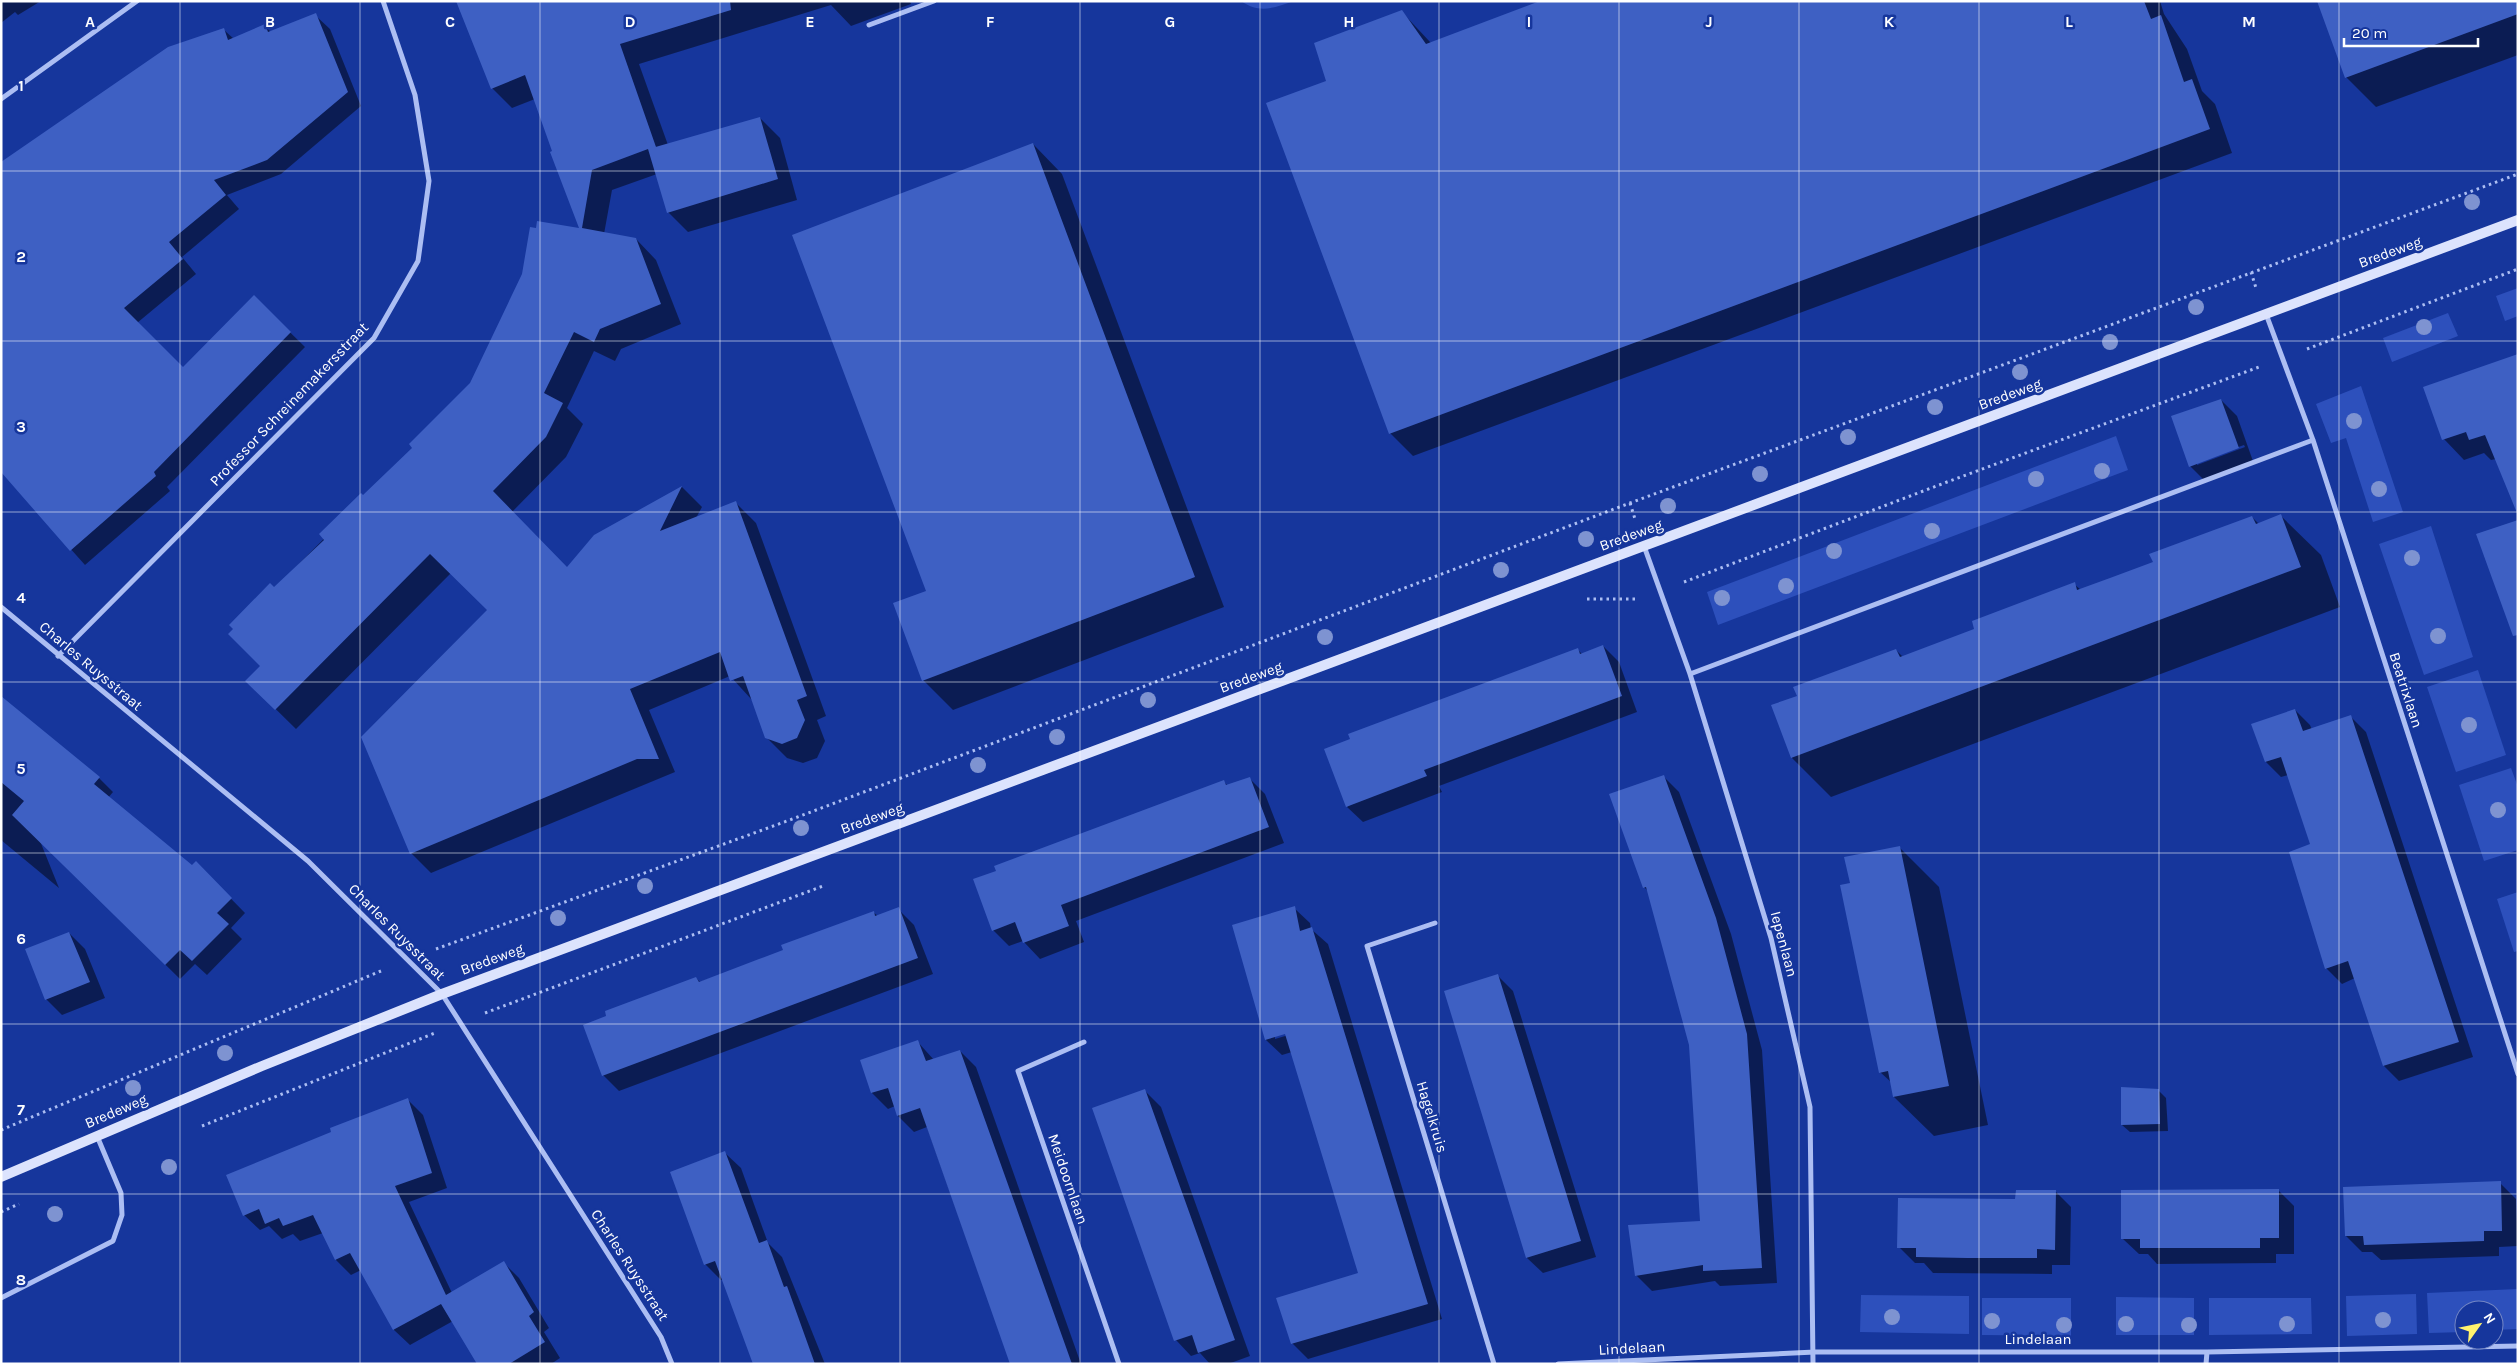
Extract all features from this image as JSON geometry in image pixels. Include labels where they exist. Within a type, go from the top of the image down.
[{"type":"street","points":[[1,99],[137,1]]},
{"type":"street","name":"Professor Schreinemakersstraat","points":[[58,656],[374,338],[418,261],[429,181],[415,95],[383,1]]},
{"type":"street","points":[[869,25],[934,1]]},
{"type":"street","name":"Bredeweg","points":[[1,1177],[97,1135],[442,994],[2518,220]]},
{"type":"street","name":"Beatrixlaan","points":[[2266,314],[2281,359],[2313,440],[2518,1074]]},
{"type":"street","points":[[1690,674],[2313,440]]},
{"type":"street","name":"Iepenlaan","points":[[1644,546],[1690,674],[1771,938],[1810,1106],[1815,1352],[1813,1364]]},
{"type":"street","name":"Charles Ruysstraat","points":[[1,607],[308,861],[442,994],[661,1337],[672,1364]]},
{"type":"street","name":"Hagelkruis","points":[[1435,922],[1367,946],[1494,1364]]},
{"type":"street","name":"Meidoornlaan","points":[[1084,1042],[1018,1071],[1119,1364]]},
{"type":"street","points":[[1,1298],[113,1241],[122,1215],[121,1193],[97,1135]]},
{"type":"street","name":"Lindelaan","points":[[1558,1364],[1815,1352],[2207,1352],[2518,1346]]},
{"type":"street","points":[[2206,1364],[2207,1352]]},
{"type":"path","name":"Bredeweg","points":[[1,1130],[258,1021],[508,921],[786,822],[1630,502],[2518,174]]},
{"type":"path","points":[[1582,600],[1638,599],[2518,269]]},
{"type":"path","points":[[200,1126],[460,1023],[831,882]]},
{"type":"path","points":[[1,1212],[19,1204]]},
{"type":"shaded area","points":[[1241,1],[1294,1],[1273,8],[1261,9]]},
{"type":"shaded area","points":[[2518,288],[2518,316],[2505,321],[2496,296]]},
{"type":"shaded area","points":[[2448,313],[2458,336],[2392,362],[2383,338]]},
{"type":"shaded area","points":[[2361,386],[2403,512],[2373,522],[2346,438],[2331,443],[2316,404]]},
{"type":"shaded area","points":[[2116,436],[2128,470],[1718,625],[1707,592]]},
{"type":"shaded area","points":[[2431,526],[2473,657],[2424,675],[2379,544]]},
{"type":"shaded area","points":[[2478,670],[2506,755],[2456,772],[2427,687]]},
{"type":"shaded area","points":[[2511,768],[2518,787],[2518,850],[2484,861],[2459,785]]},
{"type":"shaded area","points":[[2518,892],[2518,951],[2514,952],[2497,899]]},
{"type":"shaded area","points":[[2518,1289],[2518,1329],[2504,1330],[2504,1300],[2454,1300],[2454,1332],[2429,1333],[2427,1293]]},
{"type":"shaded area","points":[[2416,1294],[2417,1334],[2347,1336],[2346,1296]]},
{"type":"shaded area","points":[[1861,1295],[1969,1296],[1969,1334],[1860,1332]]},
{"type":"shaded area","points":[[2116,1297],[2194,1298],[2194,1335],[2116,1335]]},
{"type":"shaded area","points":[[1982,1298],[2071,1298],[2071,1336],[1982,1335]]},
{"type":"shaded area","points":[[2209,1298],[2311,1298],[2312,1334],[2209,1335]]},
{"type":"building","points":[[456,1],[730,1],[731,10],[620,44],[656,147],[760,117],[778,179],[667,213],[648,149],[592,170],[582,228],[636,238],[661,304],[600,329],[594,342],[574,332],[544,393],[563,403],[546,437],[493,491],[567,567],[594,535],[682,486],[660,531],[736,501],[807,696],[797,700],[805,720],[797,738],[782,744],[765,738],[743,676],[730,681],[720,652],[630,689],[659,759],[637,759],[410,854],[361,737],[487,610],[430,554],[275,710],[245,681],[260,666],[228,634],[233,629],[229,625],[270,583],[274,587],[324,540],[319,534],[361,493],[363,495],[412,448],[409,444],[470,383],[522,274],[530,227],[536,228],[537,221],[579,228],[550,152],[552,151],[525,75],[491,89]]},
{"type":"building","points":[[1540,1],[2144,1],[2151,19],[2161,15],[2184,82],[2192,79],[2210,129],[1389,434],[1266,103],[1326,81],[1314,43],[1402,10],[1426,44]]},
{"type":"building","points":[[2317,1],[2518,1],[2518,14],[2345,78]]},
{"type":"building","points":[[316,13],[348,92],[267,160],[214,180],[226,195],[169,242],[183,259],[124,308],[183,367],[254,295],[291,332],[154,472],[156,476],[70,551],[1,472],[1,162],[168,47],[224,28],[228,40],[265,24],[268,32]]},
{"type":"building","points":[[1033,143],[1195,577],[922,681],[893,603],[926,591],[792,235]]},
{"type":"building","points":[[2518,354],[2517,513],[2485,435],[2469,440],[2466,432],[2442,440],[2423,387]]},
{"type":"building","points":[[2221,399],[2239,448],[2189,467],[2171,416]]},
{"type":"building","points":[[2281,514],[2301,567],[1791,758],[1771,705],[1797,696],[1793,687],[1896,649],[1900,657],[1974,629],[1972,621],[2075,582],[2077,590],[2153,562],[2149,554],[2252,516],[2256,524]]},
{"type":"building","points":[[2518,520],[2518,635],[2513,636],[2476,534]]},
{"type":"building","points":[[1603,645],[1622,696],[1424,770],[1427,776],[1346,807],[1324,749],[1350,739],[1348,734],[1578,648],[1580,654]]},
{"type":"building","points":[[1,696],[100,777],[94,784],[192,865],[196,861],[232,898],[217,913],[229,924],[192,961],[180,950],[165,965],[12,815],[24,801],[1,782]]},
{"type":"building","points":[[2295,709],[2303,731],[2351,715],[2459,1042],[2383,1066],[2348,961],[2325,969],[2289,852],[2310,844],[2281,757],[2265,762],[2251,724]]},
{"type":"building","points":[[1664,775],[1716,918],[1747,1034],[1762,1268],[1703,1271],[1703,1265],[1635,1276],[1628,1225],[1700,1221],[1689,1045],[1646,887],[1643,888],[1609,794]]},
{"type":"building","points":[[1250,777],[1269,827],[1061,905],[1069,926],[1023,943],[1015,922],[992,931],[973,879],[996,871],[994,866],[1224,780],[1226,785]]},
{"type":"building","points":[[1900,846],[1949,1086],[1893,1097],[1888,1071],[1879,1073],[1840,885],[1850,883],[1844,857]]},
{"type":"building","points":[[1295,906],[1300,931],[1312,927],[1428,1304],[1291,1344],[1276,1298],[1358,1273],[1285,1034],[1265,1040],[1232,925]]},
{"type":"building","points":[[899,907],[918,958],[602,1076],[583,1025],[606,1016],[605,1011],[696,977],[699,982],[783,950],[781,945],[874,911],[875,916]]},
{"type":"building","points":[[69,932],[90,982],[45,1000],[25,949]]},
{"type":"building","points":[[1498,974],[1581,1241],[1526,1258],[1444,991]]},
{"type":"building","points":[[918,1040],[926,1061],[960,1050],[1072,1364],[1010,1364],[920,1108],[897,1116],[888,1088],[871,1093],[860,1060]]},
{"type":"building","points":[[2121,1087],[2159,1089],[2160,1124],[2121,1125]]},
{"type":"building","points":[[1145,1089],[1235,1340],[1198,1353],[1192,1335],[1174,1341],[1092,1108]]},
{"type":"building","points":[[408,1098],[432,1173],[395,1186],[446,1295],[504,1261],[534,1312],[529,1316],[545,1342],[509,1364],[477,1364],[441,1304],[393,1330],[350,1253],[335,1260],[313,1215],[283,1226],[279,1218],[265,1224],[259,1209],[243,1216],[226,1175],[331,1132],[330,1128]]},
{"type":"building","points":[[725,1151],[759,1243],[767,1240],[784,1287],[787,1286],[815,1364],[753,1364],[715,1261],[704,1265],[670,1172]]},
{"type":"building","points":[[2501,1181],[2502,1231],[2484,1231],[2484,1241],[2364,1245],[2363,1236],[2345,1236],[2343,1187]]},
{"type":"building","points":[[2279,1189],[2279,1238],[2260,1238],[2260,1248],[2140,1248],[2140,1239],[2121,1239],[2121,1190]]},
{"type":"building","points":[[2016,1190],[2056,1190],[2055,1250],[2037,1249],[2037,1258],[1967,1258],[1916,1257],[1916,1248],[1897,1248],[1898,1198],[2015,1199]]}]
